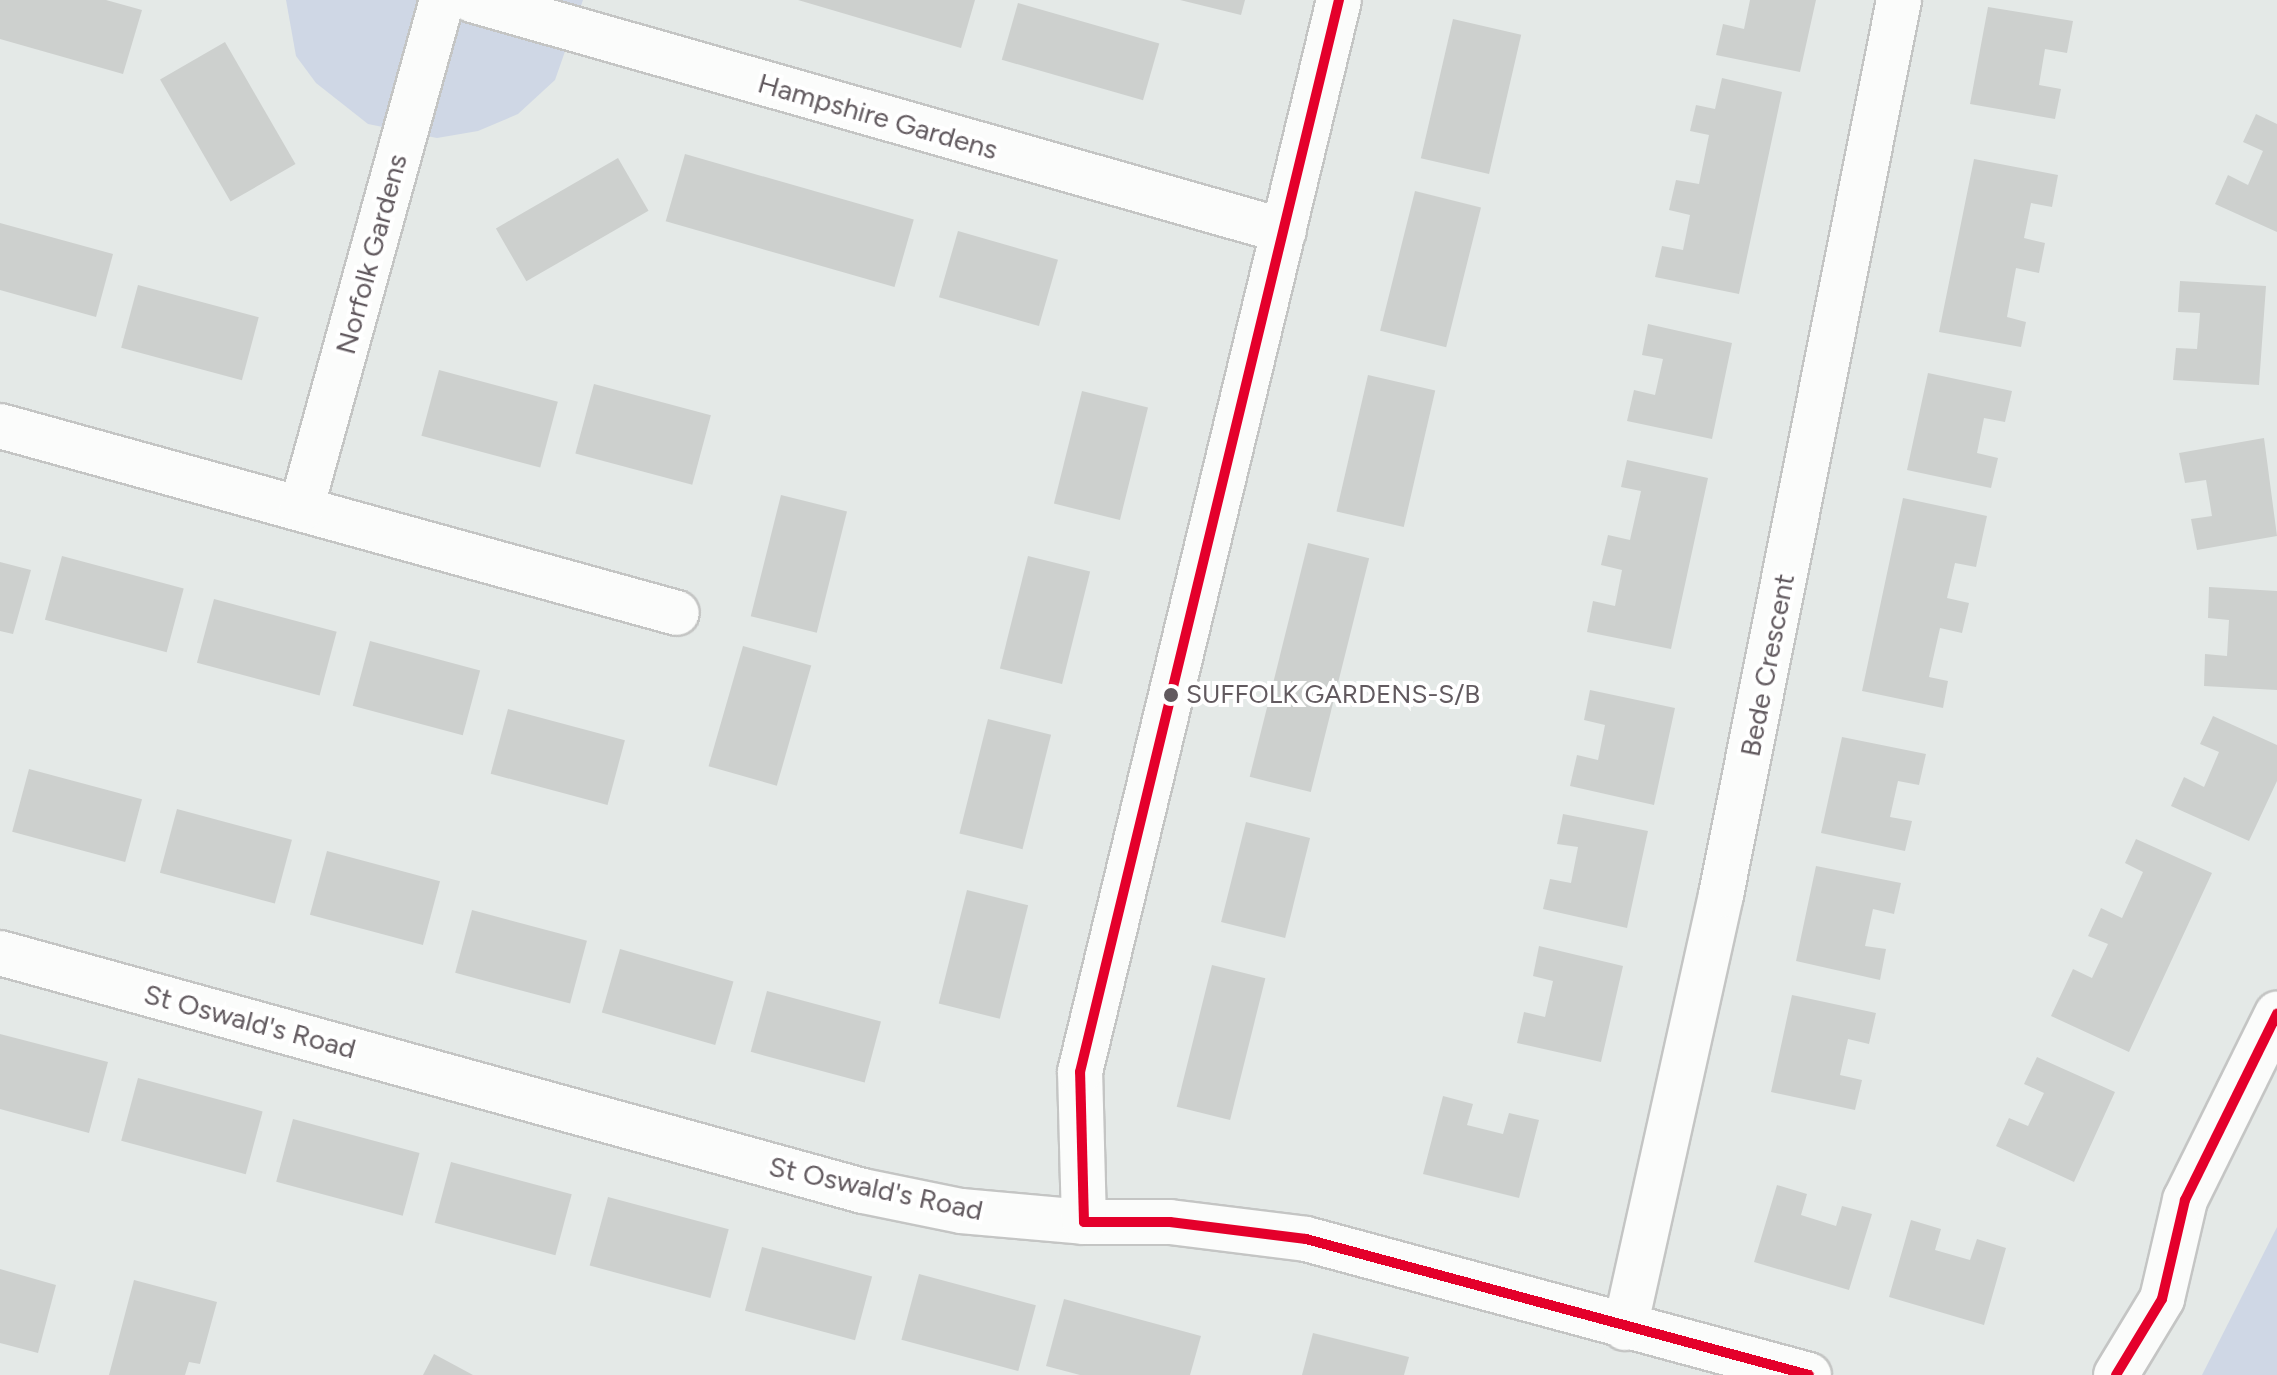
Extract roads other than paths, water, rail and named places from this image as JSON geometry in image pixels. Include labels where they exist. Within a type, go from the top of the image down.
[{"type":"street","name":"Norfolk Gardens","points":[[301,509],[442,0]]},
{"type":"street","name":"Hampshire Gardens","points":[[472,0],[1284,231]]},
{"type":"street","points":[[1084,1222],[1080,1072],[1339,0]]},
{"type":"street","name":"Bede Crescent","points":[[1625,1328],[1721,895],[1899,0]]},
{"type":"street","points":[[0,426],[677,613]]},
{"type":"street","name":"St Oswald's Road","points":[[0,953],[863,1191],[961,1211],[1084,1222],[1170,1222],[1306,1239],[1625,1328],[1809,1375]]},
{"type":"street","points":[[2116,1375],[2162,1299],[2185,1200],[2277,1014]]},
{"type":"place","name":"SUFFOLK GARDENS-S/B","points":[[1171,695]]}]
